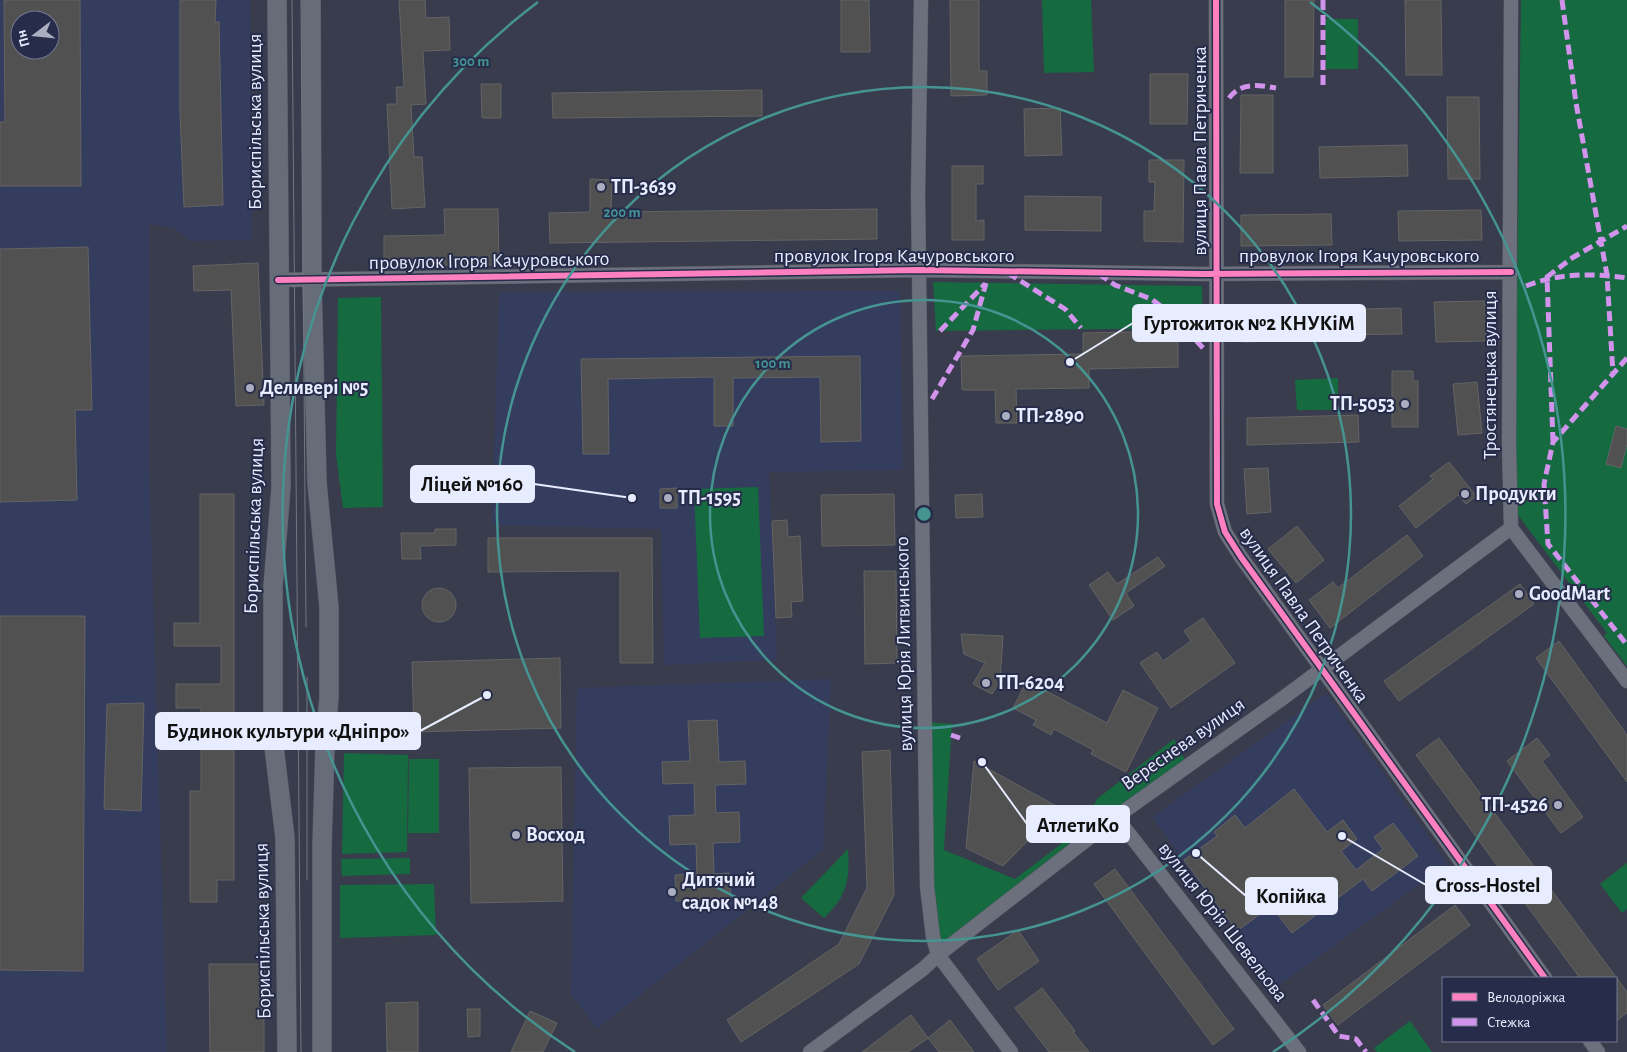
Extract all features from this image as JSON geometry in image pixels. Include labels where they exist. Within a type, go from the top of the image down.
[{"type":"main road","name":"Бориспільська вулиця","points":[[277,0],[281,487],[273,587],[273,738],[285,838],[287,1052]]},
{"type":"main road","points":[[311,0],[312,280],[317,483],[326,564],[329,616],[329,697],[325,746],[322,846],[322,1052]]},
{"type":"street","name":"вулиця Юрія Литвинського","points":[[920,0],[919,270],[928,886],[932,937],[938,955],[1011,1052]]},
{"type":"street","name":"вулиця Павла Петриченка","points":[[1216,0],[1217,504],[1225,532],[1320,668],[1544,977]]},
{"type":"street","name":"Тростянецька вулиця","points":[[1511,0],[1509,445],[1511,528]]},
{"type":"street","name":"провулок Ігоря Качуровського","points":[[278,280],[919,270],[1216,273],[1511,272]]},
{"type":"street","name":"Вереснева вулиця","points":[[810,1052],[923,969],[938,955],[1116,817],[1282,698],[1511,528]]},
{"type":"street","points":[[1511,528],[1627,680]]},
{"type":"street","name":"вулиця Юрія Шевельова","points":[[1116,817],[1299,1052]]},
{"type":"shaded area","points":[[0,0],[250,0],[252,240],[191,241],[173,227],[149,224],[149,463],[167,1052],[0,1052]]},
{"type":"shaded area","points":[[900,291],[903,470],[769,472],[777,660],[664,665],[661,529],[492,525],[499,292]]},
{"type":"shaded area","name":"Дитячий садок №148","points":[[831,679],[823,850],[597,1029],[571,994],[577,688]]},
{"type":"shaded area","points":[[1326,693],[1448,864],[1275,988],[1152,817]]},
{"type":"green space","points":[[1042,0],[1091,0],[1094,72],[1044,73]]},
{"type":"green space","points":[[1521,0],[1627,0],[1627,666],[1604,636],[1607,633],[1514,510]]},
{"type":"green space","points":[[1325,19],[1358,19],[1358,69],[1326,69]]},
{"type":"green space","points":[[933,282],[1202,286],[1203,328],[936,331]]},
{"type":"green space","points":[[381,297],[383,507],[343,508],[336,455],[338,298]]},
{"type":"green space","points":[[1338,378],[1338,410],[1297,410],[1295,380]]},
{"type":"green space","points":[[758,487],[764,636],[700,638],[694,489]]},
{"type":"green space","points":[[925,722],[952,724],[944,850],[1015,879],[1082,828],[1097,799],[1174,739],[1187,764],[938,955],[928,886]]},
{"type":"green space","points":[[344,753],[408,755],[407,852],[342,854]]},
{"type":"green space","points":[[409,759],[439,759],[439,833],[408,833]]},
{"type":"green space","points":[[848,849],[848,870],[845,887],[838,902],[824,918],[801,898]]},
{"type":"green space","points":[[410,858],[410,874],[342,876],[341,859]]},
{"type":"green space","points":[[1627,863],[1627,909],[1622,913],[1600,884]]},
{"type":"green space","points":[[434,884],[436,935],[340,938],[340,885]]},
{"type":"green space","points":[[1410,1021],[1432,1052],[1377,1052],[1374,1048]]},
{"type":"building","points":[[4,0],[80,0],[81,186],[0,186],[0,122],[5,122]]},
{"type":"building","points":[[180,0],[216,0],[215,22],[219,22],[223,205],[184,207],[180,114]]},
{"type":"building","points":[[399,0],[425,0],[426,18],[449,17],[450,50],[423,51],[426,104],[411,105],[414,157],[422,157],[425,207],[392,209],[387,104],[397,104],[396,87],[404,87]]},
{"type":"building","points":[[841,0],[869,0],[870,52],[841,52]]},
{"type":"building","points":[[950,0],[979,0],[979,71],[987,71],[987,95],[951,96]]},
{"type":"building","points":[[1285,0],[1314,0],[1313,77],[1285,77]]},
{"type":"building","points":[[1405,0],[1441,0],[1442,75],[1406,75]]},
{"type":"building","points":[[1150,74],[1188,74],[1187,124],[1150,124]]},
{"type":"building","points":[[481,84],[501,84],[501,118],[482,118]]},
{"type":"building","points":[[762,90],[762,116],[553,118],[552,93]]},
{"type":"building","points":[[1241,95],[1273,95],[1273,173],[1240,173]]},
{"type":"building","points":[[1447,97],[1479,97],[1480,179],[1448,179]]},
{"type":"building","points":[[1060,108],[1062,155],[1025,156],[1024,109]]},
{"type":"building","points":[[1407,145],[1408,176],[1320,178],[1319,147]]},
{"type":"building","points":[[1149,160],[1184,160],[1183,242],[1144,241],[1144,211],[1154,211],[1155,182],[1149,182]]},
{"type":"building","points":[[952,166],[983,166],[983,184],[976,184],[976,221],[984,220],[984,240],[952,240]]},
{"type":"building","points":[[590,179],[612,180],[611,212],[877,209],[877,239],[550,243],[549,213],[590,212]]},
{"type":"building","points":[[1025,196],[1101,197],[1101,231],[1025,230]]},
{"type":"building","points":[[444,209],[498,209],[499,265],[445,265],[445,261],[384,262],[384,236],[445,235]]},
{"type":"building","points":[[1481,210],[1482,240],[1399,241],[1398,211]]},
{"type":"building","points":[[1331,214],[1332,245],[1241,246],[1241,215]]},
{"type":"building","points":[[88,247],[92,410],[75,410],[77,500],[0,502],[0,249]]},
{"type":"building","points":[[258,263],[264,405],[236,406],[231,290],[194,291],[193,266]]},
{"type":"building","points":[[1485,301],[1486,341],[1436,342],[1434,302]]},
{"type":"building","points":[[1294,307],[1295,340],[1244,342],[1243,309]]},
{"type":"building","points":[[1401,308],[1402,334],[1322,335],[1321,310]]},
{"type":"building","points":[[1178,331],[1178,367],[1089,369],[1089,388],[1016,389],[1017,423],[996,423],[995,390],[962,390],[961,356],[1083,354],[1083,333]]},
{"type":"building","points":[[860,356],[861,441],[821,442],[820,377],[733,378],[733,426],[714,426],[714,377],[608,379],[609,454],[583,454],[581,359]]},
{"type":"building","name":"ТП-5053","points":[[1392,371],[1413,371],[1413,381],[1418,381],[1418,427],[1392,427]]},
{"type":"building","points":[[1477,382],[1482,433],[1458,435],[1453,384]]},
{"type":"building","points":[[1358,415],[1359,442],[1247,445],[1247,418]]},
{"type":"building","points":[[1616,426],[1627,429],[1627,444],[1621,468],[1606,464]]},
{"type":"building","points":[[1449,462],[1476,496],[1466,504],[1458,495],[1416,528],[1399,506],[1433,479],[1430,476]]},
{"type":"building","points":[[1268,468],[1271,512],[1247,514],[1244,469]]},
{"type":"building","name":"ТП-1595","points":[[677,488],[677,508],[660,508],[660,489]]},
{"type":"building","points":[[200,494],[234,494],[234,880],[217,880],[217,902],[190,902],[190,791],[201,791],[201,708],[176,708],[176,684],[221,684],[221,646],[174,646],[174,623],[200,623]]},
{"type":"building","points":[[894,494],[895,545],[822,546],[821,495]]},
{"type":"building","points":[[982,494],[983,517],[956,518],[955,495]]},
{"type":"building","points":[[787,520],[788,537],[800,536],[803,601],[791,602],[792,617],[776,618],[772,521]]},
{"type":"building","points":[[1297,526],[1324,560],[1296,583],[1268,549]]},
{"type":"building","points":[[435,529],[456,529],[456,545],[420,546],[421,559],[402,559],[401,533],[435,533]]},
{"type":"building","points":[[1407,535],[1423,556],[1330,628],[1309,600],[1333,582],[1338,588]]},
{"type":"building","points":[[488,538],[652,538],[653,663],[620,663],[620,571],[488,572]]},
{"type":"building","points":[[1158,557],[1165,566],[1126,593],[1134,606],[1113,620],[1089,585],[1108,572],[1117,584]]},
{"type":"building","points":[[864,571],[896,571],[897,663],[865,664]]},
{"type":"building","points":[[1520,584],[1534,604],[1399,701],[1384,681]]},
{"type":"building","points":[[439,588],[446,589],[451,593],[455,598],[455,612],[451,617],[446,621],[439,622],[432,621],[427,617],[423,612],[422,605],[423,598],[427,593],[432,589]]},
{"type":"building","points":[[0,616],[85,616],[83,971],[0,970]]},
{"type":"building","points":[[1203,618],[1235,663],[1171,708],[1140,663],[1157,652],[1163,661],[1191,641],[1184,631]]},
{"type":"building","points":[[961,634],[1003,636],[1000,681],[992,694],[973,684],[985,663],[964,654]]},
{"type":"building","points":[[1559,641],[1627,735],[1627,782],[1536,658]]},
{"type":"building","points":[[560,658],[561,728],[414,732],[412,662]]},
{"type":"building","points":[[1027,681],[1107,723],[1123,690],[1158,708],[1126,772],[1091,754],[1093,750],[1054,729],[1051,735],[1033,725],[1036,720],[1013,708]]},
{"type":"building","points":[[144,703],[141,811],[104,809],[107,704]]},
{"type":"building","points":[[717,720],[719,762],[745,761],[746,784],[715,785],[716,813],[739,812],[740,842],[713,843],[714,874],[729,873],[731,899],[676,901],[675,875],[697,874],[696,844],[670,845],[669,816],[695,815],[694,783],[663,784],[662,762],[690,761],[688,721]]},
{"type":"building","points":[[1439,738],[1616,977],[1579,977],[1416,755]]},
{"type":"building","points":[[1537,738],[1550,755],[1542,761],[1583,817],[1561,833],[1507,761]]},
{"type":"building","points":[[890,750],[894,895],[859,964],[741,1042],[727,1020],[839,944],[867,888],[862,752]]},
{"type":"building","points":[[974,761],[1060,808],[1003,866],[966,848]]},
{"type":"building","name":"Восход","points":[[561,767],[563,901],[471,903],[469,768]]},
{"type":"building","points":[[1294,789],[1327,832],[1343,820],[1357,839],[1341,851],[1356,870],[1383,849],[1374,837],[1393,823],[1418,856],[1372,891],[1363,879],[1292,933],[1271,906],[1237,931],[1184,860],[1217,836],[1214,832],[1235,815],[1245,828]]},
{"type":"building","points":[[1115,869],[1234,1029],[1213,1045],[1094,884]]},
{"type":"building","points":[[1455,905],[1470,925],[1338,1025],[1323,1005]]},
{"type":"building","points":[[1018,930],[1039,961],[998,990],[977,959]]},
{"type":"building","points":[[209,964],[264,964],[264,1052],[210,1052]]},
{"type":"building","points":[[1617,978],[1627,992],[1627,1013],[1617,1020]]},
{"type":"building","points":[[1042,988],[1089,1052],[1049,1052],[1015,1008]]},
{"type":"building","points":[[418,1002],[418,1052],[387,1052],[386,1003]]},
{"type":"building","points":[[467,1009],[480,1009],[480,1036],[468,1037]]},
{"type":"building","points":[[530,1011],[557,1023],[543,1052],[511,1052]]},
{"type":"building","points":[[911,1015],[928,1038],[908,1052],[862,1052]]},
{"type":"building","points":[[950,1020],[974,1052],[939,1052],[928,1038]]},
{"type":"tram line","points":[[292,0],[301,1052]]},
{"type":"tram line","points":[[301,0],[306,627]]},
{"type":"tram line","points":[[307,677],[307,880]]},
{"type":"marked path","points":[[1323,0],[1323,89]]},
{"type":"marked path","points":[[1562,0],[1576,103],[1607,275],[1613,374]]},
{"type":"marked path","points":[[1229,98],[1244,87],[1276,88]]},
{"type":"marked path","points":[[1553,442],[1547,277],[1572,258],[1627,226]]},
{"type":"marked path","points":[[1008,273],[1065,309],[1081,328]]},
{"type":"marked path","points":[[1099,274],[1115,285],[1151,299],[1172,314],[1203,348]]},
{"type":"marked path","points":[[1526,286],[1563,276],[1602,275],[1627,278]]},
{"type":"marked path","points":[[932,399],[973,330],[986,283]]},
{"type":"marked path","points":[[940,331],[985,284]]},
{"type":"marked path","points":[[1627,358],[1553,442],[1544,484],[1548,544],[1627,645]]},
{"type":"marked path","points":[[951,735],[960,738]]},
{"type":"marked path","points":[[1313,1000],[1339,1036],[1356,1039],[1366,1052]]},
{"type":"cycle path","points":[[1216,0],[1217,504],[1225,532],[1241,557],[1544,977]]},
{"type":"cycle path","points":[[278,280],[919,270],[1202,274],[1511,272]]},
{"type":"place","name":"ТП-3639","points":[[601,187]]},
{"type":"place","name":"Гуртожиток №2 КНУКіМ","points":[[1070,362]]},
{"type":"place","name":"Деливері №5","points":[[250,388]]},
{"type":"place","name":"ТП-5053","points":[[1405,404]]},
{"type":"place","name":"ТП-2890","points":[[1006,416]]},
{"type":"place","name":"Продукти","points":[[1465,494]]},
{"type":"place","name":"Ліцей №160","points":[[632,498]]},
{"type":"place","name":"ТП-1595","points":[[668,498]]},
{"type":"place","name":"GoodMart","points":[[1519,594]]},
{"type":"place","name":"ТП-6204","points":[[986,683]]},
{"type":"place","name":"Будинок культури «Дніпро»","points":[[487,695]]},
{"type":"place","name":"АтлетиКо","points":[[982,762]]},
{"type":"place","name":"ТП-4526","points":[[1558,805]]},
{"type":"place","name":"Восход","points":[[516,835]]},
{"type":"place","name":"Cross-Hostel","points":[[1342,836]]},
{"type":"place","name":"Копійка","points":[[1196,853]]},
{"type":"place","name":"Дитячий садок №148","points":[[672,892]]}]
